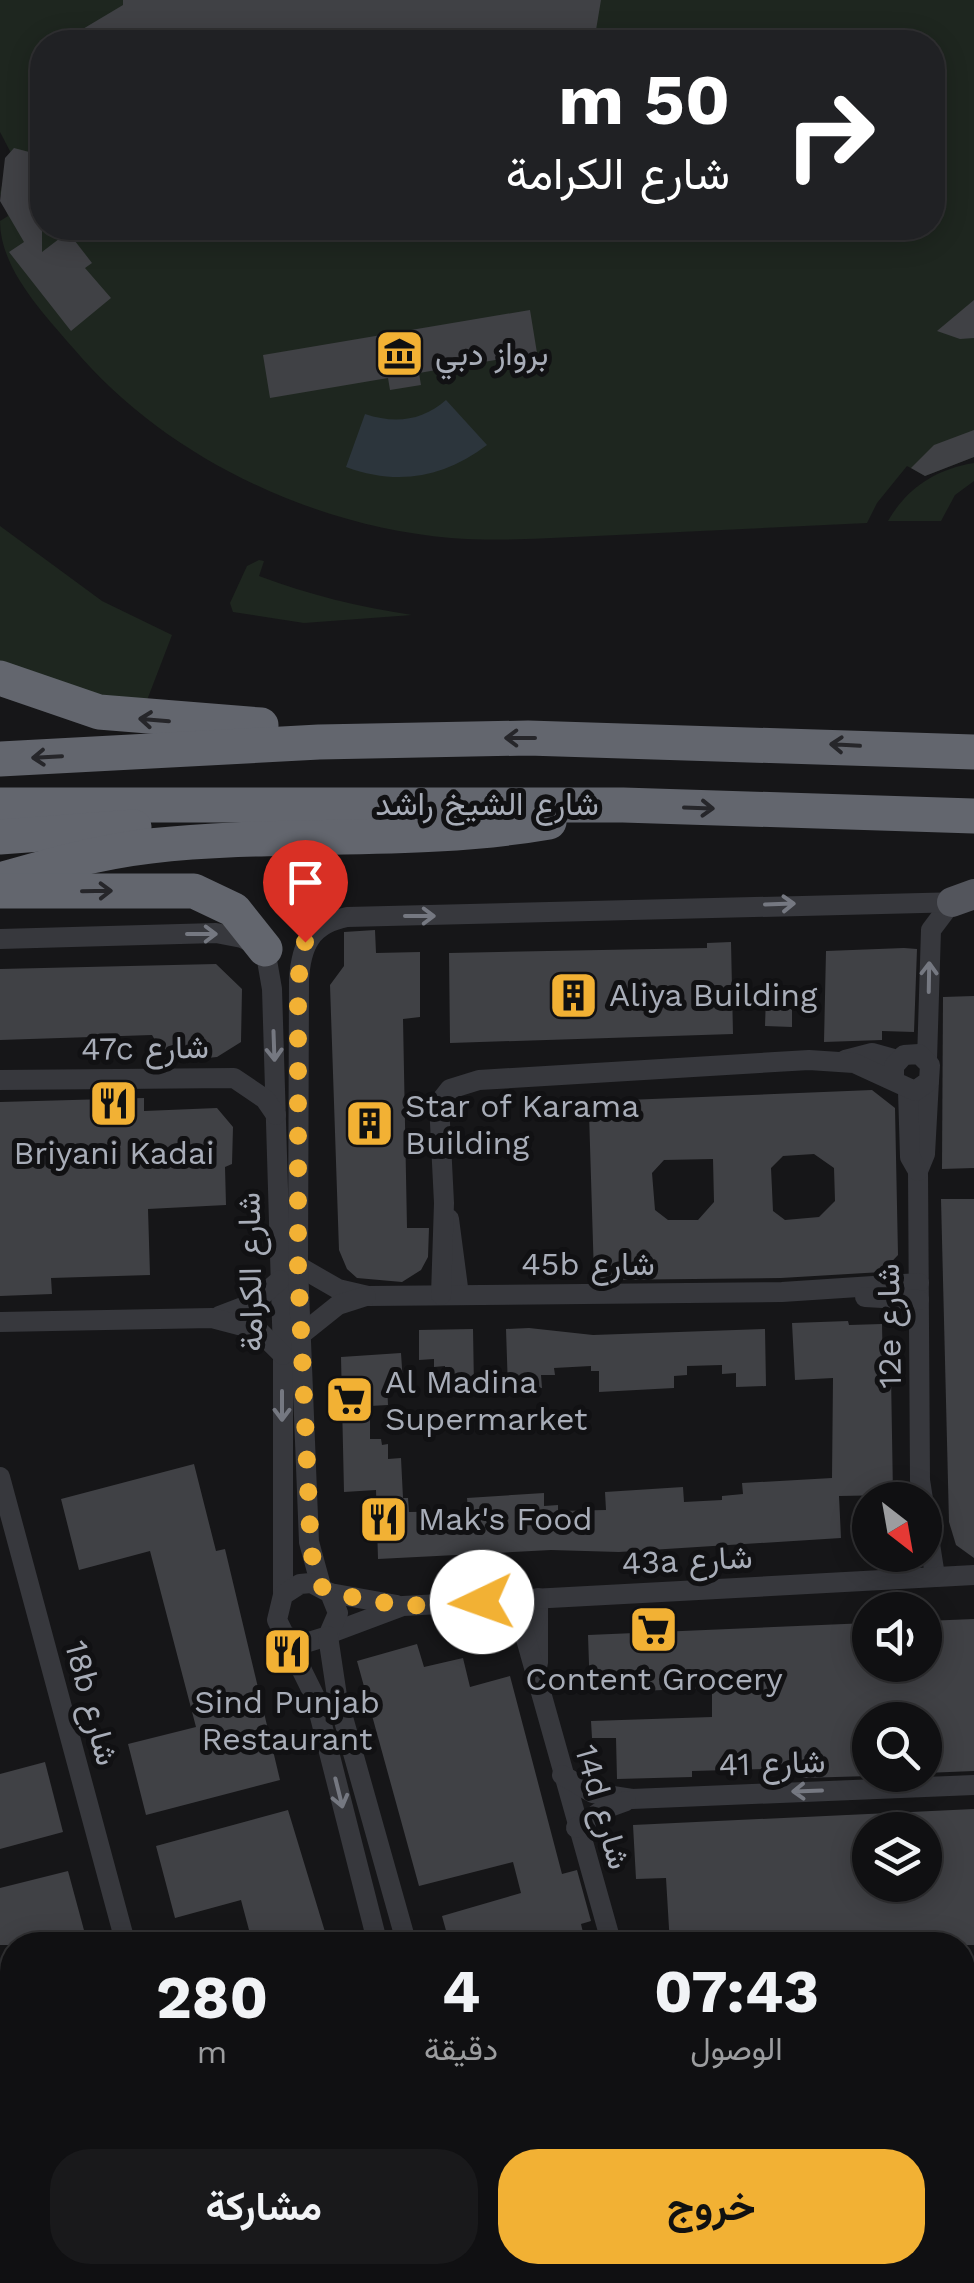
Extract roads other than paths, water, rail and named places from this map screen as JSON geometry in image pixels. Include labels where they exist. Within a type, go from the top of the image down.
[{"type":"highway","points":[[0,678],[99,712],[264,726],[319,742]]},
{"type":"highway","name":"شارع الشيخ راشد","points":[[0,760],[319,742],[621,739],[964,746]]},
{"type":"highway","points":[[0,837],[172,823],[287,804]]},
{"type":"highway","points":[[0,880],[80,858],[149,846],[499,830],[623,805]]},
{"type":"highway","name":"شارع الشيخ راشد","points":[[0,806],[623,805],[974,816]]},
{"type":"highway","points":[[0,891],[194,891],[234,910],[266,949]]},
{"type":"street","name":"شارع الكرامة","points":[[326,1590],[308,1528],[304,1333],[298,1266],[298,980],[305,942],[324,924],[347,917],[967,899]]},
{"type":"street","name":"12e شارع","points":[[918,1482],[918,1171],[925,1154],[930,930],[967,899]]},
{"type":"street","points":[[0,939],[216,933],[242,938],[266,949]]},
{"type":"street","name":"شارع الكرامة","points":[[266,949],[272,989],[283,1355],[283,1595]]},
{"type":"street","points":[[450,1295],[455,1247],[444,1203],[439,1103],[450,1088],[464,1083],[844,1060],[900,1077],[920,1090],[928,1071],[914,1053],[900,1077]]},
{"type":"street","name":"12e شارع","points":[[900,1077],[910,1156],[918,1171]]},
{"type":"street","name":"47c شارع","points":[[0,1080],[234,1078],[250,1087],[276,1114]]},
{"type":"street","name":"45b شارع","points":[[298,1266],[338,1289],[368,1296],[919,1291]]},
{"type":"street","points":[[212,1318],[242,1309],[280,1280]]},
{"type":"street","name":"45b شارع","points":[[304,1333],[338,1306],[368,1296]]},
{"type":"street","points":[[0,1322],[212,1318],[246,1324],[283,1355]]},
{"type":"street","name":"18b شارع","points":[[0,1477],[122,1932]]},
{"type":"street","points":[[908,1572],[908,1577]]},
{"type":"street","name":"12e شارع","points":[[933,1572],[934,1576]]},
{"type":"street","name":"43a شارع","points":[[326,1590],[404,1606],[974,1575]]},
{"type":"street","points":[[375,1932],[315,1697],[277,1620],[283,1595],[300,1584],[326,1590],[338,1613],[329,1634],[337,1696],[403,1932]]},
{"type":"street","name":"14d شارع","points":[[537,1685],[538,1598]]},
{"type":"street","name":"14d شارع","points":[[515,1600],[608,1932]]},
{"type":"street","name":"43a شارع","points":[[329,1634],[404,1606]]},
{"type":"street","points":[[286,1636],[302,1644],[329,1634]]},
{"type":"street","name":"شارع 41","points":[[562,1775],[593,1793],[632,1799],[974,1784]]},
{"type":"street","name":"شارع 41","points":[[576,1828],[604,1809],[632,1799]]},
{"type":"place","name":"برواز دبي","points":[[400,354]]},
{"type":"place","name":"Aliya Building","points":[[574,995]]},
{"type":"place","name":"Briyani Kadai","points":[[114,1103]]},
{"type":"place","name":"Star of Karama Building","points":[[370,1124]]},
{"type":"place","name":"Al Madina Supermarket","points":[[350,1400]]},
{"type":"place","name":"Mak's Food","points":[[383,1519]]},
{"type":"place","name":"Content Grocery","points":[[654,1629]]},
{"type":"place","name":"Sind Punjab Restaurant","points":[[287,1652]]}]
